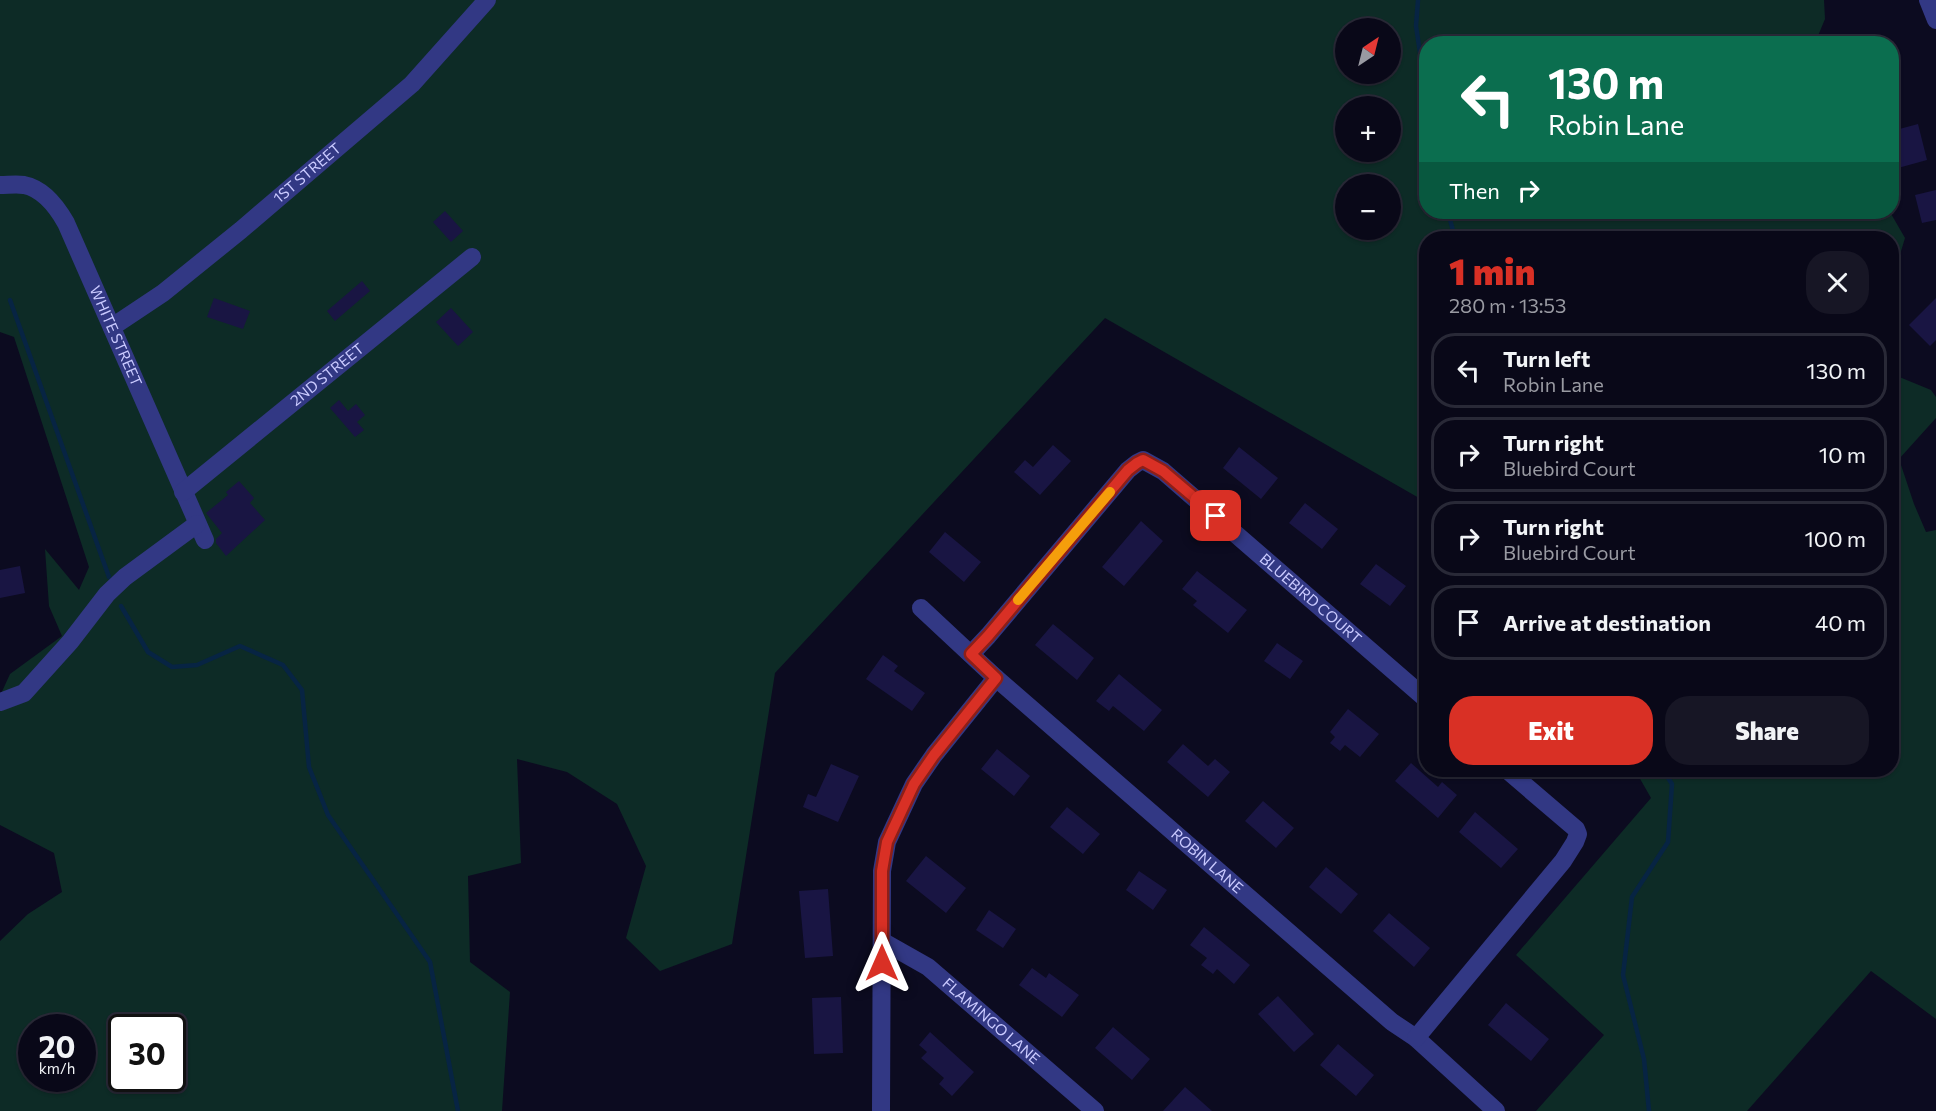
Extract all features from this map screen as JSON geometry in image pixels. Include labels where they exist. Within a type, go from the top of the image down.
[{"type":"street","name":"1ST STREET","points":[[112,327],[163,293],[241,230],[412,84],[488,0]]},
{"type":"street","points":[[1928,0],[1936,20]]},
{"type":"street","name":"WHITE STREET","points":[[0,185],[26,185],[56,205],[66,223],[201,532],[125,577],[106,594],[70,642],[24,693],[0,702]]},
{"type":"street","name":"2ND STREET","points":[[183,492],[472,257]]},
{"type":"street","name":"BLUEBIRD COURT","points":[[971,654],[1128,470],[1143,460],[1163,471],[1419,693]]},
{"type":"street","name":"ROBIN LANE","points":[[921,608],[996,678],[1392,1022],[1416,1038],[1496,1111]]},
{"type":"street","points":[[882,1111],[882,871],[887,842],[914,784],[934,755],[996,678]]},
{"type":"street","points":[[1416,1038],[1563,861],[1575,842],[1578,834],[1576,829],[1515,777]]},
{"type":"street","name":"FLAMINGO LANE","points":[[882,941],[928,967],[1095,1111]]},
{"type":"green space","points":[[0,0],[1824,0],[1825,19],[1818,36],[1419,36],[1419,219],[1894,219],[1905,238],[1899,258],[1899,231],[1419,231],[1419,498],[1105,318],[775,673],[732,944],[660,971],[626,938],[646,866],[617,804],[567,772],[517,759],[521,863],[468,876],[470,962],[510,992],[502,1111],[0,1111],[0,941],[28,914],[62,892],[54,853],[0,825],[0,696],[10,674],[62,636],[49,606],[45,549],[79,590],[89,567],[14,337],[0,332]]},
{"type":"green space","points":[[1899,377],[1931,390],[1936,397],[1936,418],[1899,459]]},
{"type":"green space","points":[[1899,459],[1926,532],[1936,530],[1936,1019],[1871,971],[1747,1111],[1536,1111],[1604,1035],[1516,955],[1651,798],[1639,777],[1899,777]]},
{"type":"building","points":[[1918,124],[1927,160],[1899,168],[1899,129]]},
{"type":"building","points":[[1936,190],[1936,220],[1922,223],[1915,195]]},
{"type":"building","points":[[445,211],[463,231],[451,242],[433,222]]},
{"type":"building","points":[[362,281],[370,291],[335,321],[327,311]]},
{"type":"building","points":[[214,298],[250,311],[243,329],[207,317]]},
{"type":"building","points":[[1936,298],[1936,340],[1930,346],[1909,325]]},
{"type":"building","points":[[451,308],[473,332],[458,346],[436,322]]},
{"type":"building","points":[[339,400],[348,411],[356,404],[365,415],[357,422],[364,430],[355,437],[330,408]]},
{"type":"building","points":[[1053,445],[1071,461],[1040,495],[1014,472],[1025,460],[1033,467]]},
{"type":"building","points":[[1239,447],[1278,478],[1261,499],[1223,468]]},
{"type":"building","points":[[239,481],[254,498],[250,503],[265,520],[226,556],[216,543],[216,539],[222,533],[206,513],[228,495],[226,492]]},
{"type":"building","points":[[1305,503],[1338,529],[1322,549],[1289,523]]},
{"type":"building","points":[[1141,521],[1163,541],[1124,586],[1102,567]]},
{"type":"building","points":[[945,532],[981,562],[964,582],[929,552]]},
{"type":"building","points":[[1376,564],[1406,586],[1390,606],[1360,584]]},
{"type":"building","points":[[20,566],[25,593],[0,598],[0,570]]},
{"type":"building","points":[[1197,571],[1247,610],[1228,633],[1193,605],[1197,601],[1182,589]]},
{"type":"building","points":[[1053,624],[1094,658],[1077,680],[1035,645]]},
{"type":"building","points":[[1277,643],[1303,661],[1290,679],[1264,661]]},
{"type":"building","points":[[883,655],[898,666],[894,671],[925,693],[912,711],[866,679]]},
{"type":"building","points":[[1119,674],[1162,710],[1144,731],[1113,706],[1109,711],[1096,701]]},
{"type":"building","points":[[1348,709],[1379,734],[1360,757],[1345,745],[1340,751],[1330,743],[1335,737],[1330,732]]},
{"type":"building","points":[[1183,744],[1208,766],[1215,759],[1230,772],[1208,797],[1167,762]]},
{"type":"building","points":[[997,749],[1030,776],[1014,796],[981,769]]},
{"type":"building","points":[[1411,763],[1419,770],[1419,777],[1427,777],[1438,787],[1442,782],[1457,795],[1438,818],[1395,781]]},
{"type":"building","points":[[831,764],[859,776],[838,822],[803,807],[808,794],[816,797]]},
{"type":"building","points":[[1263,801],[1294,828],[1276,848],[1245,821]]},
{"type":"building","points":[[1067,807],[1100,834],[1083,854],[1050,827]]},
{"type":"building","points":[[1475,812],[1518,849],[1501,868],[1459,832]]},
{"type":"building","points":[[926,856],[966,888],[946,913],[906,881]]},
{"type":"building","points":[[1326,867],[1358,894],[1341,914],[1309,887]]},
{"type":"building","points":[[1139,871],[1167,890],[1153,910],[1126,890]]},
{"type":"building","points":[[828,889],[833,956],[805,958],[799,891]]},
{"type":"building","points":[[989,910],[1016,929],[1003,948],[976,930]]},
{"type":"building","points":[[1389,913],[1430,948],[1414,967],[1373,931]]},
{"type":"building","points":[[1204,927],[1250,965],[1234,984],[1217,969],[1213,974],[1201,965],[1207,958],[1190,945]]},
{"type":"building","points":[[1032,968],[1046,978],[1049,973],[1079,995],[1062,1017],[1019,985]]},
{"type":"building","points":[[1278,996],[1314,1034],[1294,1052],[1258,1014]]},
{"type":"building","points":[[841,997],[843,1053],[814,1054],[812,998]]},
{"type":"building","points":[[1506,1003],[1549,1039],[1531,1061],[1488,1025]]},
{"type":"building","points":[[1113,1027],[1150,1059],[1132,1080],[1095,1048]]},
{"type":"building","points":[[930,1032],[974,1072],[952,1096],[939,1084],[944,1078],[921,1058],[927,1052],[919,1045]]},
{"type":"building","points":[[1338,1044],[1374,1075],[1356,1096],[1320,1065]]},
{"type":"building","points":[[1185,1087],[1212,1111],[1163,1111]]},
{"type":"waterway","points":[[1418,0],[1416,26],[1419,46]]},
{"type":"waterway","points":[[1450,219],[1453,231]]},
{"type":"waterway","points":[[10,300],[109,577]]},
{"type":"waterway","points":[[121,606],[148,652],[172,667],[197,665],[240,646],[283,665],[302,690],[309,767],[328,815],[430,962],[458,1111]]},
{"type":"waterway","points":[[1649,1111],[1644,1059],[1623,975],[1632,897],[1668,842],[1672,784],[1668,777]]},
{"type":"slow traffic","points":[[1018,600],[1110,492]]},
{"type":"route","points":[[882,963],[882,871],[887,842],[914,784],[934,755],[996,678],[971,654],[1128,470],[1137,463],[1143,460],[1163,471],[1216,516]]}]
